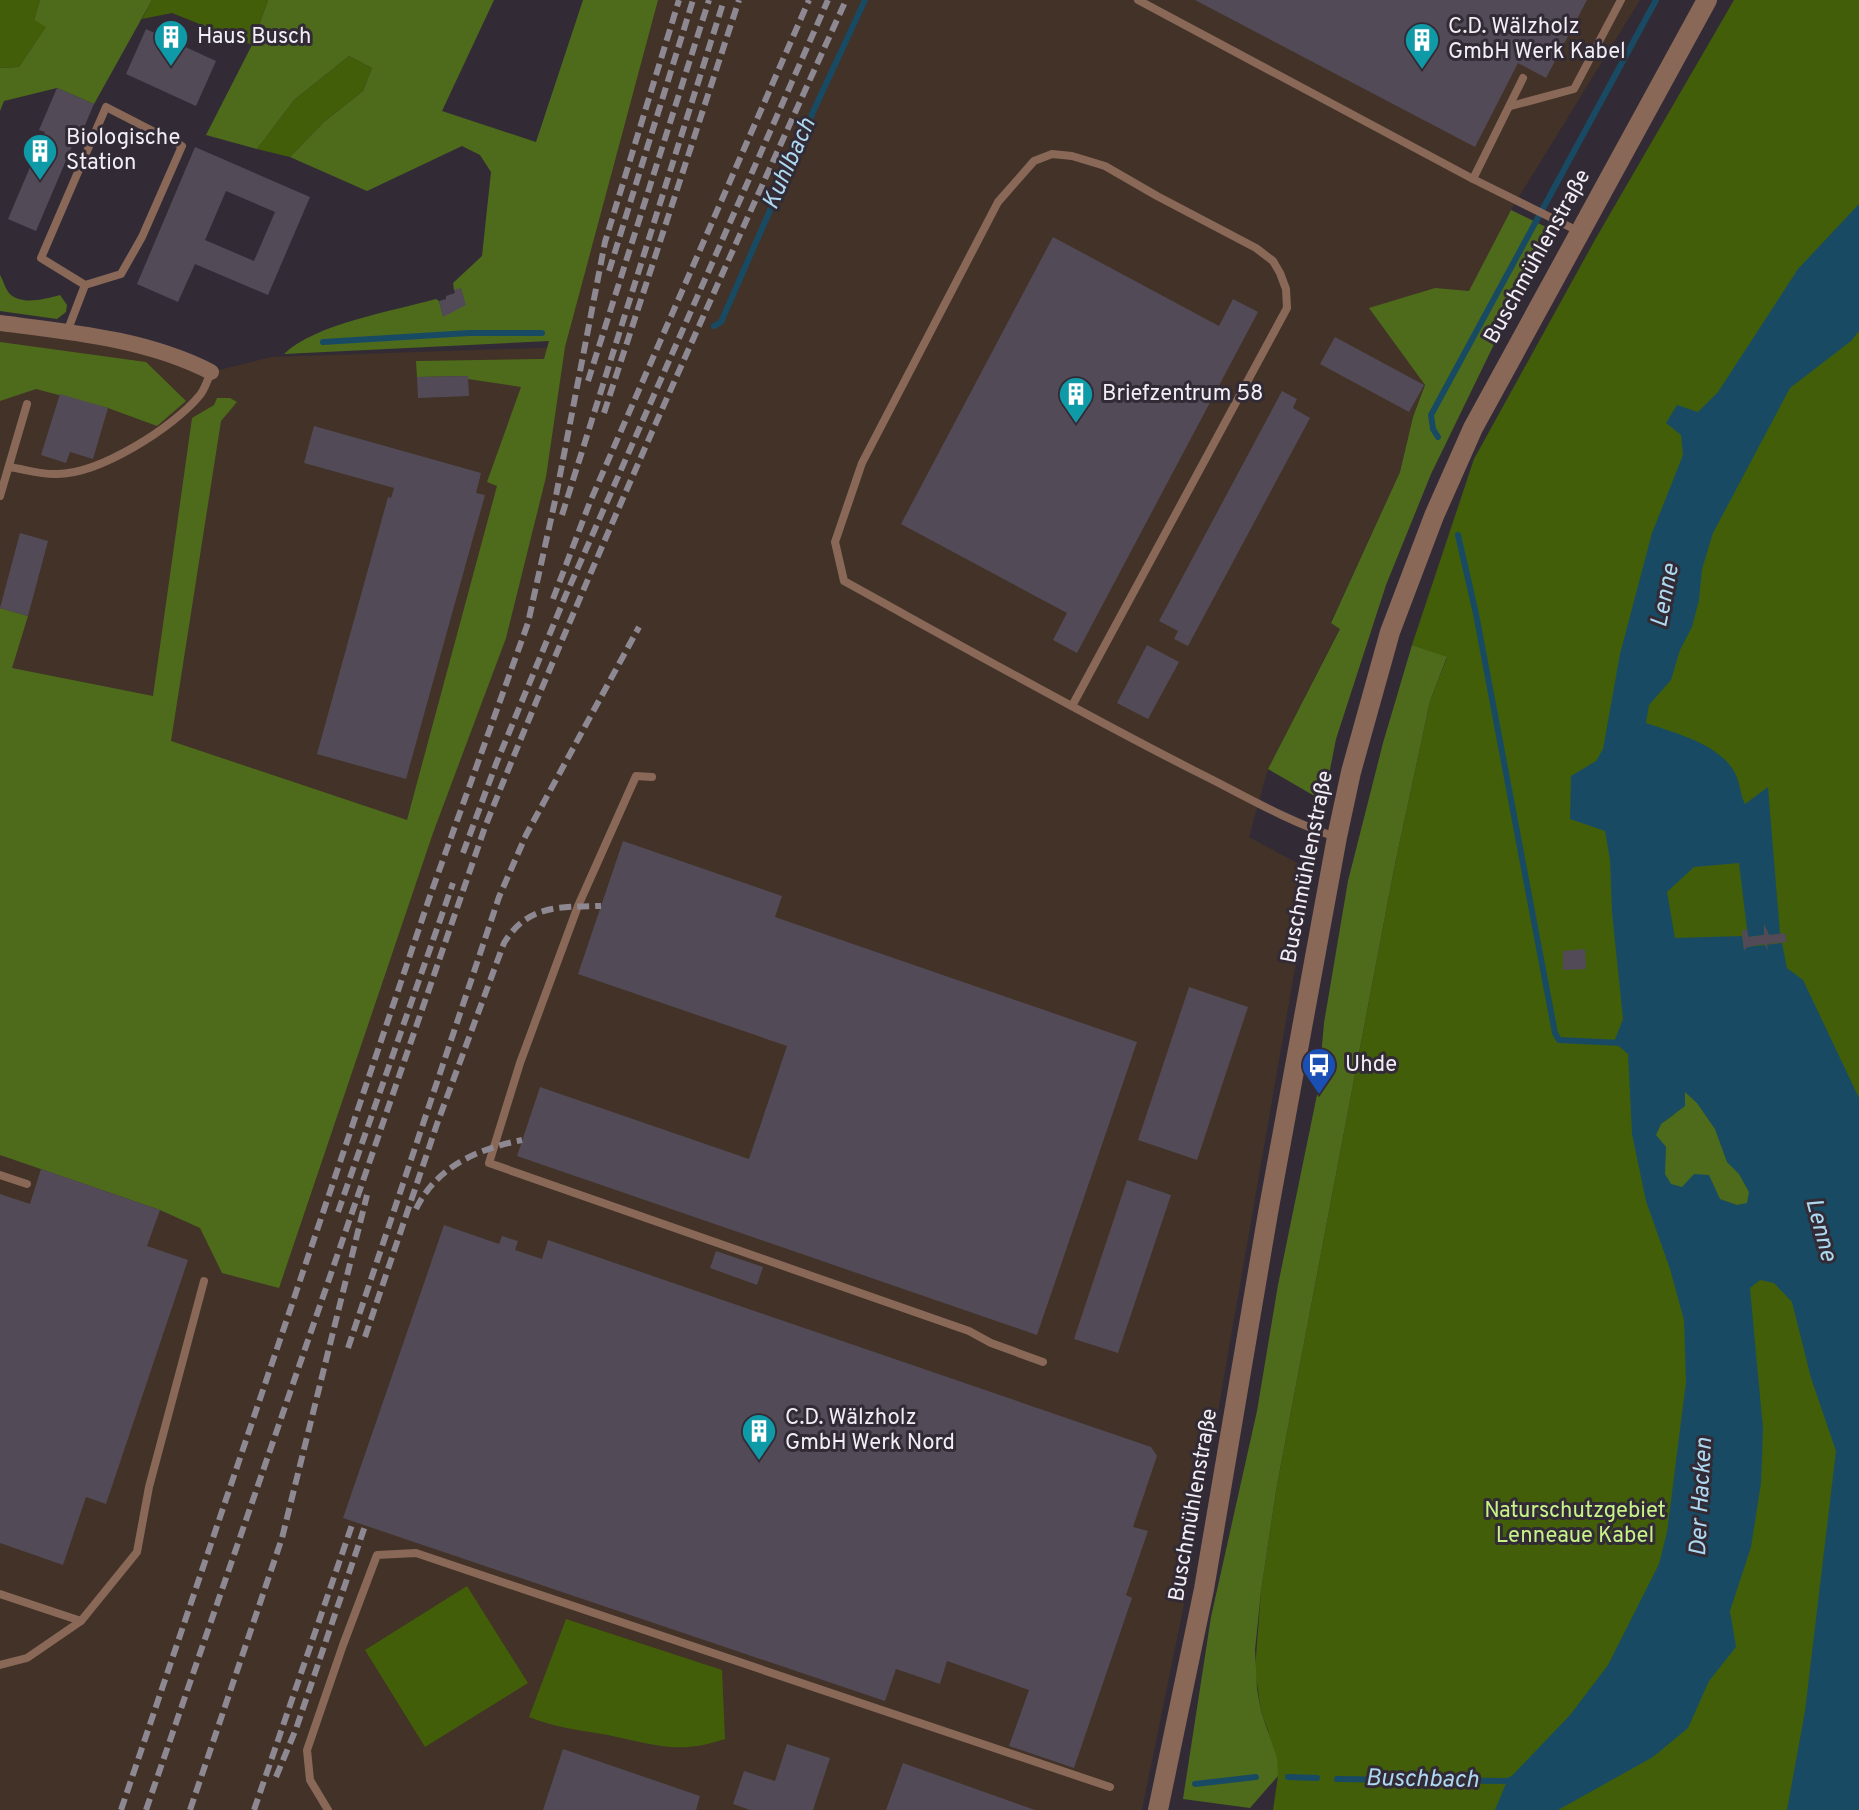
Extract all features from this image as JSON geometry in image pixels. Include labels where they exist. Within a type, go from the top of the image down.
[{"type":"street","name":"Buschmühlenstraße","points":[[1158,1810],[1204,1589],[1268,1213],[1337,837],[1351,772],[1390,632],[1434,516],[1473,428],[1707,0]]},
{"type":"street","points":[[0,323],[155,348],[180,356],[211,372]]},
{"type":"lane","points":[[1138,0],[1473,179],[1580,232]]},
{"type":"lane","points":[[1511,106],[1574,89],[1621,0]]},
{"type":"lane","points":[[1473,179],[1523,78]]},
{"type":"lane","points":[[106,107],[182,146],[142,237],[121,274],[85,285],[41,258],[106,107]]},
{"type":"lane","points":[[1072,706],[1287,308],[1286,289],[1273,261],[1256,248],[1105,166],[1072,156],[1052,154],[1034,161],[998,202],[862,463],[835,542],[844,581],[1072,706],[1303,826],[1337,837]]},
{"type":"lane","points":[[67,333],[85,285]]},
{"type":"lane","points":[[9,467],[58,475],[104,464],[171,421],[201,394],[211,372]]},
{"type":"lane","points":[[0,496],[27,404]]},
{"type":"lane","points":[[652,777],[636,776],[578,906],[520,1063],[489,1163],[969,1331],[991,1343],[1043,1362]]},
{"type":"lane","points":[[0,1175],[27,1184]]},
{"type":"lane","points":[[0,1665],[27,1658],[81,1621],[137,1552],[149,1487],[204,1281]]},
{"type":"lane","points":[[328,1810],[310,1780],[307,1750],[333,1674],[377,1555],[416,1553],[1110,1787]]},
{"type":"lane","points":[[0,1594],[81,1621]]},
{"type":"shaded area","points":[[653,0],[1640,0],[1511,210],[1425,385],[1413,417],[1400,472],[1331,622],[1340,628],[1268,769],[1249,837],[1312,871],[1187,1590],[1142,1810],[0,1810],[0,323],[155,348],[211,372],[271,357],[565,347]]},
{"type":"green space","points":[[0,0],[40,0],[34,20],[47,26],[19,67],[0,68]]},
{"type":"green space","points":[[40,0],[152,0],[94,104],[57,88],[4,101],[0,111],[0,68],[19,67],[46,27],[34,20]]},
{"type":"green space","points":[[152,0],[268,0],[252,45],[172,13],[142,19]]},
{"type":"green space","points":[[268,0],[494,0],[442,111],[536,142],[583,0],[658,0],[565,347],[546,477],[506,638],[433,833],[279,1288],[222,1273],[200,1228],[160,1210],[0,1155],[0,608],[28,616],[12,668],[153,696],[192,418],[214,405],[217,398],[230,398],[237,402],[221,421],[171,741],[407,820],[497,486],[487,482],[521,387],[468,379],[468,376],[417,377],[416,361],[544,359],[549,341],[284,354],[315,334],[377,314],[436,299],[443,316],[465,305],[461,289],[454,290],[453,283],[482,256],[491,172],[480,155],[462,146],[367,191],[290,157],[324,122],[363,91],[372,68],[349,56],[294,100],[257,149],[206,135],[252,45]]},
{"type":"green space","name":"Naturschutzgebiet Lenneaue Kabel","points":[[1734,0],[1859,0],[1859,1810],[1273,1810],[1278,1776],[1261,1711],[1255,1670],[1261,1591],[1277,1485],[1394,869],[1430,701],[1447,658],[1412,645],[1474,459],[1596,238]]},
{"type":"green space","points":[[349,56],[372,68],[363,91],[324,122],[290,157],[257,149],[294,100]]},
{"type":"green space","points":[[1511,210],[1550,229],[1431,474],[1386,585],[1336,739],[1327,785],[1318,798],[1268,769],[1340,629],[1331,623],[1400,472],[1413,417],[1425,385],[1369,308],[1435,288],[1469,291]]},
{"type":"green space","points":[[0,275],[14,297],[33,300],[60,295],[67,305],[66,312],[57,319],[0,311]]},
{"type":"green space","points":[[0,342],[146,362],[186,401],[157,426],[108,408],[36,389],[0,401]]},
{"type":"green space","points":[[1412,645],[1447,657],[1430,701],[1394,869],[1277,1485],[1261,1591],[1255,1650],[1257,1689],[1277,1758],[1278,1776],[1250,1808],[1183,1799],[1211,1617],[1257,1411],[1278,1285],[1318,1090],[1324,1023],[1348,881]]},
{"type":"green space","points":[[1684,1091],[1697,1103],[1715,1129],[1727,1162],[1739,1174],[1749,1192],[1747,1204],[1737,1205],[1671,1184],[1664,1174],[1666,1147],[1656,1135],[1661,1124],[1674,1115]]},
{"type":"green space","points":[[467,1586],[528,1683],[425,1747],[365,1650]]},
{"type":"green space","points":[[566,1619],[722,1670],[725,1739],[692,1747],[663,1746],[566,1728],[529,1717]]},
{"type":"water","points":[[1859,204],[1859,331],[1851,341],[1790,388],[1713,533],[1702,569],[1692,627],[1680,650],[1671,680],[1649,705],[1646,723],[1695,740],[1718,754],[1735,773],[1745,804],[1768,787],[1780,934],[1769,935],[1764,924],[1764,935],[1748,937],[1739,863],[1694,867],[1667,892],[1675,938],[1742,936],[1744,950],[1747,947],[1782,943],[1787,968],[1803,980],[1859,1098],[1859,1810],[1787,1810],[1805,1711],[1836,1451],[1811,1378],[1792,1302],[1774,1283],[1760,1280],[1750,1288],[1763,1429],[1761,1483],[1751,1547],[1730,1611],[1736,1647],[1709,1681],[1688,1728],[1653,1757],[1558,1810],[1495,1810],[1507,1781],[1570,1715],[1608,1665],[1659,1564],[1667,1532],[1686,1382],[1684,1320],[1646,1201],[1632,1134],[1628,1054],[1614,1042],[1623,1019],[1605,831],[1570,819],[1571,776],[1596,761],[1603,749],[1620,654],[1652,533],[1683,455],[1681,435],[1666,423],[1677,405],[1698,412],[1718,392],[1798,269]],"holes":[[[1685,1092],[1715,1129],[1727,1162],[1739,1174],[1749,1192],[1747,1203],[1737,1205],[1720,1199],[1709,1175],[1694,1174],[1682,1187],[1671,1184],[1665,1174],[1666,1147],[1656,1135],[1661,1124],[1685,1106]]]},
{"type":"building","name":"C.D. Wälzholz GmbH Werk Kabel","points":[[1195,0],[1587,0],[1546,78],[1518,63],[1475,147]]},
{"type":"building","name":"Haus Busch","points":[[146,29],[216,61],[196,106],[126,74]]},
{"type":"building","name":"Biologische Station","points":[[57,88],[94,104],[76,146],[73,144],[36,231],[8,219],[45,132],[39,130]]},
{"type":"building","points":[[195,147],[310,197],[268,295],[195,264],[178,302],[137,284]],"holes":[[[226,191],[275,212],[254,261],[205,240]]]},
{"type":"building","name":"Briefzentrum 58","points":[[1053,237],[1219,326],[1233,299],[1258,312],[1077,653],[1053,640],[1067,613],[901,524]]},
{"type":"building","points":[[461,288],[466,305],[443,317],[439,301]]},
{"type":"building","points":[[1335,337],[1424,385],[1409,412],[1320,364]]},
{"type":"building","points":[[468,376],[469,396],[418,398],[417,377]]},
{"type":"building","points":[[1282,391],[1297,399],[1293,408],[1310,418],[1188,646],[1174,639],[1178,631],[1159,621]]},
{"type":"building","points":[[60,394],[108,408],[93,459],[70,452],[66,463],[41,455]]},
{"type":"building","points":[[314,426],[481,473],[476,493],[485,495],[406,779],[317,754],[388,497],[391,498],[394,488],[304,463]]},
{"type":"building","points":[[20,533],[48,541],[28,616],[0,608]]},
{"type":"building","points":[[1147,645],[1179,662],[1148,719],[1117,703]]},
{"type":"building","points":[[623,841],[782,896],[775,917],[1137,1042],[1037,1335],[517,1156],[540,1087],[749,1159],[787,1046],[578,974]]},
{"type":"building","points":[[1764,924],[1769,935],[1785,933],[1787,942],[1767,944],[1768,950],[1764,944],[1747,947],[1744,951],[1742,931],[1747,929],[1748,937],[1764,935]]},
{"type":"building","points":[[1585,949],[1586,969],[1563,970],[1563,951]]},
{"type":"building","points":[[1189,987],[1248,1007],[1197,1160],[1138,1140]]},
{"type":"building","points":[[41,1169],[160,1210],[147,1246],[188,1260],[106,1504],[86,1497],[63,1565],[0,1543],[0,1194],[30,1204]]},
{"type":"building","points":[[1127,1180],[1171,1195],[1118,1353],[1074,1339]]},
{"type":"building","name":"C.D. Wälzholz GmbH Werk Nord","points":[[444,1225],[499,1244],[502,1236],[518,1241],[515,1250],[542,1259],[548,1240],[1151,1447],[1157,1456],[1133,1527],[1148,1531],[1126,1595],[1132,1598],[1074,1768],[1009,1746],[1029,1690],[947,1661],[940,1684],[896,1669],[885,1701],[343,1518]]},
{"type":"building","points":[[716,1251],[763,1267],[757,1285],[710,1268]]},
{"type":"building","points":[[787,1744],[830,1758],[813,1810],[750,1810],[733,1804],[744,1771],[775,1781]]},
{"type":"building","points":[[563,1749],[700,1796],[696,1810],[543,1810]]},
{"type":"building","points":[[903,1763],[1035,1810],[886,1810]]},
{"type":"waterway","name":"Kuhlbach","points":[[714,326],[721,322],[778,192],[804,145],[812,114],[865,0]]},
{"type":"waterway","points":[[1438,437],[1431,415],[1656,0]]},
{"type":"waterway","name":"Kuhlbach","points":[[323,342],[469,333],[542,333]]},
{"type":"waterway","points":[[1458,535],[1476,614],[1555,1033],[1559,1040],[1622,1043]]},
{"type":"waterway","name":"Buschbach","points":[[1195,1784],[1256,1777]]},
{"type":"waterway","name":"Buschbach","points":[[1288,1777],[1317,1778]]},
{"type":"waterway","name":"Buschbach","points":[[1337,1779],[1507,1781],[1515,1778]]},
{"type":"railway","points":[[121,1810],[430,896],[528,623],[605,242],[679,0]]},
{"type":"railway","points":[[609,271],[693,0]]},
{"type":"railway","points":[[588,381],[709,0]]},
{"type":"railway","points":[[562,515],[724,0]]},
{"type":"railway","points":[[604,413],[739,0]]},
{"type":"railway","points":[[553,599],[590,502],[809,0]]},
{"type":"railway","points":[[463,853],[565,597],[828,0]]},
{"type":"railway","points":[[146,1810],[485,827],[616,515],[846,0]]},
{"type":"railway","points":[[348,1348],[499,897],[526,835],[639,627]]},
{"type":"railway","points":[[338,1212],[453,883]]},
{"type":"railway","points":[[365,1337],[437,1124],[504,943],[513,930],[534,914],[559,908],[601,906]]},
{"type":"railway","points":[[416,1209],[435,1181],[460,1162],[475,1154],[522,1140]]},
{"type":"railway","points":[[190,1810],[282,1538],[367,1195]]},
{"type":"railway","points":[[254,1810],[353,1522]]},
{"type":"railway","points":[[276,1777],[296,1729],[365,1526]]},
{"type":"place","name":"Haus Busch","points":[[171,68]]},
{"type":"place","name":"C.D. Wälzholz GmbH Werk Kabel","points":[[1422,71]]},
{"type":"place","name":"Biologische Station","points":[[40,182]]},
{"type":"place","name":"Briefzentrum 58","points":[[1076,425]]},
{"type":"place","name":"Uhde","points":[[1319,1096]]},
{"type":"place","name":"C.D. Wälzholz GmbH Werk Nord","points":[[759,1462]]},
{"type":"water label","name":"Lenne","points":[[1666,596]]},
{"type":"water label","name":"Lenne","points":[[1820,1230]]},
{"type":"water label","name":"Der Hacken","points":[[1702,1497]]}]
